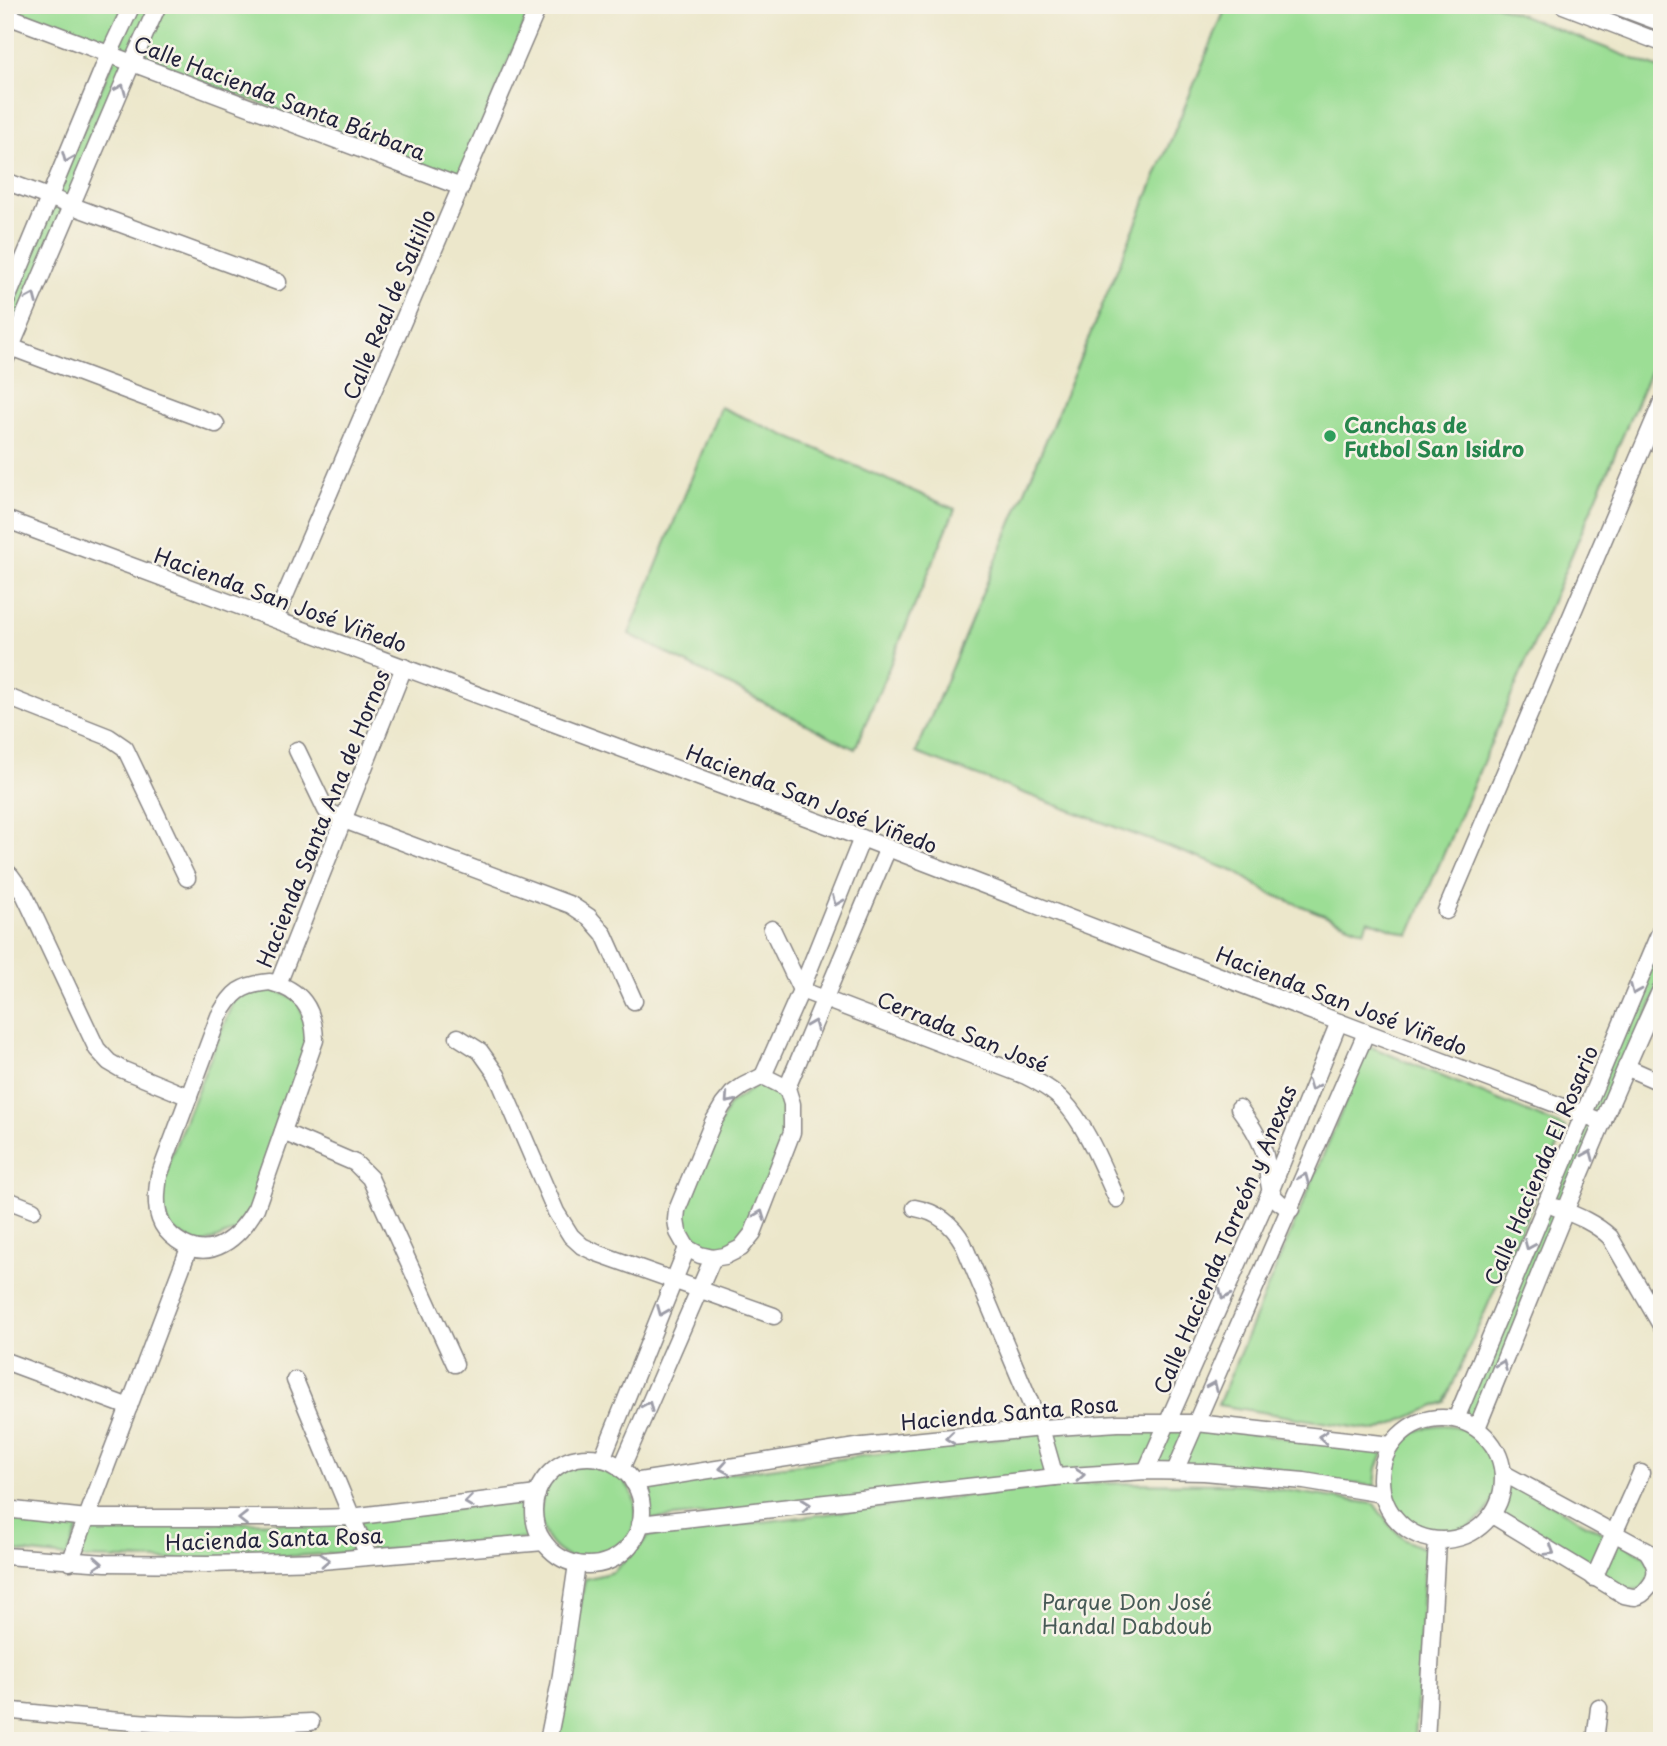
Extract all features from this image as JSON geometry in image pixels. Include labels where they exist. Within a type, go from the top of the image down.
[{"type":"street","points":[[5,304],[132,5]]},
{"type":"street","points":[[158,5],[7,351],[216,425]]},
{"type":"street","name":"Calle Real de Saltillo","points":[[275,619],[538,5]]},
{"type":"street","points":[[1563,5],[1662,43]]},
{"type":"street","points":[[1614,5],[1662,23]]},
{"type":"street","points":[[1628,30],[1634,13]]},
{"type":"street","name":"Calle Hacienda Santa Bárbara","points":[[5,15],[461,187]]},
{"type":"street","points":[[5,181],[278,282]]},
{"type":"street","points":[[1446,911],[1662,401]]},
{"type":"street","name":"Hacienda San José Viñedo","points":[[5,519],[862,838],[1603,1122]]},
{"type":"street","name":"Hacienda Santa Ana de Hornos","points":[[278,985],[404,667]]},
{"type":"street","points":[[5,696],[109,737],[125,748],[187,878]]},
{"type":"street","points":[[297,750],[326,810],[344,820],[571,905],[589,917],[604,934],[634,1001]]},
{"type":"street","points":[[862,838],[763,1076],[743,1086],[723,1105],[713,1122],[677,1210],[678,1232],[687,1248],[700,1255],[713,1258],[725,1256],[741,1248],[753,1233],[792,1132],[792,1104],[788,1088],[888,848]]},
{"type":"street","points":[[5,870],[23,894],[97,1049],[121,1069],[189,1097]]},
{"type":"street","name":"Calle Hacienda El Rosario","points":[[1456,1419],[1662,927]]},
{"type":"street","points":[[772,929],[801,990]]},
{"type":"street","points":[[270,982],[278,985],[290,989],[300,997],[311,1012],[315,1040],[256,1208],[248,1222],[238,1234],[216,1247],[189,1248],[169,1233],[160,1220],[156,1196],[159,1176],[219,1016],[230,997],[245,987],[258,983],[270,982]]},
{"type":"street","name":"Calle Hacienda El Rosario","points":[[1477,1428],[1565,1211],[1662,987]]},
{"type":"street","name":"Cerrada San José","points":[[801,990],[1026,1076],[1047,1087],[1075,1116],[1117,1199]]},
{"type":"street","name":"Calle Hacienda Torreón y Anexas","points":[[1146,1471],[1270,1192],[1339,1022]]},
{"type":"street","points":[[1175,1471],[1366,1033]]},
{"type":"street","points":[[458,1037],[480,1051],[497,1076],[556,1212],[570,1236],[597,1253],[774,1316]]},
{"type":"street","points":[[1626,1066],[1662,1083]]},
{"type":"street","points":[[763,1076],[788,1088]]},
{"type":"street","points":[[1239,1108],[1256,1132],[1265,1154],[1270,1192],[1281,1205],[1291,1209]]},
{"type":"street","points":[[283,1132],[355,1163],[370,1178],[455,1364]]},
{"type":"street","points":[[5,1199],[33,1210]]},
{"type":"street","points":[[1546,1204],[1590,1222],[1610,1237],[1662,1327]]},
{"type":"street","points":[[915,1208],[936,1214],[958,1233],[1041,1428],[1055,1477]]},
{"type":"street","points":[[70,1562],[189,1248]]},
{"type":"street","points":[[602,1460],[687,1248]]},
{"type":"street","points":[[621,1469],[713,1258]]},
{"type":"street","points":[[5,1361],[128,1407]]},
{"type":"street","points":[[295,1380],[368,1556]]},
{"type":"street","points":[[1441,1418],[1456,1419],[1477,1428],[1495,1448],[1503,1473],[1503,1488],[1492,1515],[1481,1527],[1453,1540],[1437,1541],[1408,1531],[1396,1521],[1382,1494],[1381,1468],[1391,1445],[1400,1433],[1419,1422],[1441,1418]]},
{"type":"street","name":"Hacienda Santa Rosa","points":[[633,1482],[863,1446],[1118,1423],[1197,1423],[1391,1445]]},
{"type":"street","points":[[575,1459],[602,1460],[621,1469],[633,1482],[639,1495],[642,1510],[636,1537],[628,1548],[605,1563],[591,1565],[564,1560],[544,1542],[536,1527],[534,1510],[543,1482],[562,1464],[575,1459]]},
{"type":"street","points":[[640,1524],[1055,1477],[1146,1471],[1204,1472],[1304,1481],[1382,1494]]},
{"type":"street","points":[[1492,1515],[1624,1595],[1636,1597],[1646,1591],[1654,1581],[1654,1561],[1647,1551],[1503,1473]]},
{"type":"street","points":[[1594,1578],[1641,1473]]},
{"type":"street","name":"Hacienda Santa Rosa","points":[[5,1509],[87,1518],[351,1517],[537,1494]]},
{"type":"street","points":[[1426,1741],[1437,1541]]},
{"type":"street","name":"Hacienda Santa Rosa","points":[[5,1556],[70,1562],[208,1564],[321,1561],[544,1542]]},
{"type":"street","points":[[548,1741],[578,1564]]},
{"type":"street","points":[[1595,1741],[1599,1708]]},
{"type":"street","points":[[5,1710],[98,1720],[226,1726],[311,1722]]},
{"type":"green space","points":[[124,5],[106,45],[5,7]]},
{"type":"green space","points":[[137,5],[157,5],[5,366],[5,313]]},
{"type":"green space","points":[[166,5],[532,5],[460,178],[142,59]]},
{"type":"green space","name":"Canchas de Futbol San Isidro","points":[[1227,5],[1496,5],[1662,70],[1662,344],[1409,935],[1368,920],[1364,931],[1269,893],[1236,872],[916,753]]},
{"type":"green space","points":[[720,407],[955,509],[855,749],[629,634]]},
{"type":"green space","points":[[1662,938],[1662,980],[1476,1422],[1460,1416]]},
{"type":"green space","points":[[266,987],[297,999],[311,1038],[252,1209],[238,1230],[201,1245],[171,1230],[162,1211],[163,1176],[234,999]]},
{"type":"green space","points":[[1369,1046],[1566,1128],[1445,1402],[1377,1431],[1218,1405]]},
{"type":"green space","points":[[762,1082],[778,1088],[787,1104],[789,1133],[751,1231],[737,1247],[716,1254],[690,1243],[680,1215],[729,1104]]},
{"type":"green space","points":[[1443,1425],[1464,1429],[1481,1441],[1493,1458],[1497,1479],[1493,1500],[1481,1517],[1464,1529],[1443,1533],[1422,1529],[1405,1517],[1393,1500],[1389,1479],[1393,1458],[1405,1441],[1422,1429]]},
{"type":"green space","points":[[1201,1428],[1385,1449],[1377,1468],[1375,1486],[1185,1466],[645,1520],[644,1495],[640,1485],[1047,1432]]},
{"type":"green space","points":[[588,1465],[606,1469],[622,1479],[632,1495],[636,1513],[632,1531],[622,1547],[606,1557],[588,1561],[570,1557],[554,1547],[544,1531],[540,1513],[544,1495],[554,1479],[570,1469]]},
{"type":"green space","points":[[1507,1481],[1644,1555],[1653,1570],[1643,1589],[1624,1590],[1500,1513],[1506,1496]]},
{"type":"green space","name":"Parque Don José Handal Dabdoub","points":[[1076,1483],[1244,1484],[1374,1504],[1405,1540],[1425,1549],[1415,1741],[554,1741],[585,1579],[613,1572],[648,1536]]},
{"type":"green space","points":[[531,1499],[531,1524],[538,1538],[371,1551],[357,1521]]},
{"type":"green space","points":[[5,1512],[82,1521],[67,1557],[5,1550]]},
{"type":"green space","points":[[346,1522],[362,1552],[205,1561],[76,1558],[91,1524]]},
{"type":"place","name":"Canchas de Futbol San Isidro","points":[[1330,436]]}]
